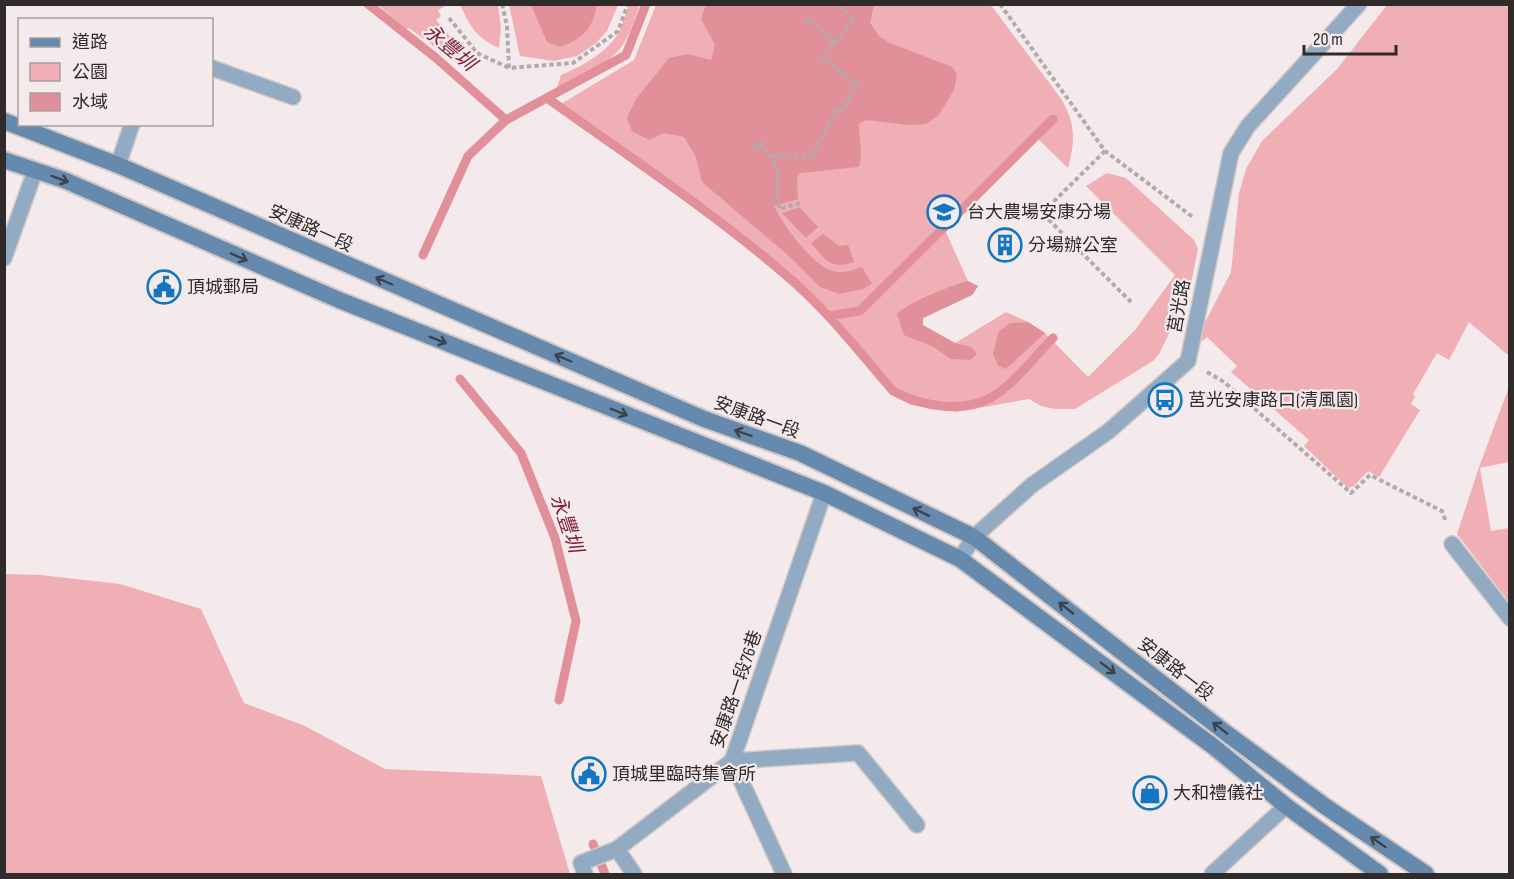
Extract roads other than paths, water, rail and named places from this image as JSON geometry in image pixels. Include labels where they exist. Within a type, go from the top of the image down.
[{"type":"main road","name":"安康路一段","points":[[4,121],[118,165],[704,419],[800,453],[974,537],[1226,733],[1326,807],[1426,874]]},
{"type":"main road","points":[[4,160],[64,180],[339,300],[824,493],[960,559],[1214,747],[1286,806],[1380,874]]},
{"type":"lane","name":"莒光路","points":[[960,559],[974,537],[1032,485],[1108,431],[1188,361],[1231,153],[1248,126],[1359,4]]},
{"type":"lane","points":[[213,68],[293,97]]},
{"type":"lane","points":[[118,165],[131,126]]},
{"type":"lane","points":[[4,258],[36,171]]},
{"type":"lane","name":"安康路一段76巷","points":[[586,867],[612,851],[732,761],[824,493]]},
{"type":"lane","points":[[1452,544],[1509,618]]},
{"type":"lane","points":[[784,874],[732,761],[858,753],[917,825]]},
{"type":"lane","points":[[1212,874],[1286,806]]},
{"type":"lane","points":[[612,851],[634,874]]},
{"type":"water","points":[[531,5],[597,5],[592,21],[585,32],[560,47],[547,42]]},
{"type":"water","points":[[706,5],[874,5],[870,23],[879,36],[890,43],[952,67],[957,74],[954,90],[939,115],[926,124],[909,125],[865,120],[859,124],[861,151],[859,167],[800,173],[797,178],[798,199],[774,206],[792,235],[820,264],[839,272],[862,267],[872,284],[863,289],[839,294],[820,287],[790,257],[702,182],[696,157],[684,137],[664,133],[649,140],[632,131],[627,118],[636,99],[669,58],[688,54],[711,60],[715,45],[701,19]]},
{"type":"water","points":[[799,207],[818,227],[806,238],[782,213]]},
{"type":"water","points":[[823,234],[839,246],[848,245],[854,262],[839,265],[825,259],[811,243]]},
{"type":"water","points":[[968,281],[978,286],[972,295],[923,318],[923,325],[955,343],[971,347],[977,354],[970,360],[951,359],[932,346],[904,335],[897,314],[941,290]]},
{"type":"water","points":[[1028,322],[1045,333],[1006,369],[998,366],[993,353],[999,331],[1010,323]]},
{"type":"waterway","name":"永豐圳","points":[[368,4],[436,58],[506,120]]},
{"type":"waterway","name":"永豐圳","points":[[423,255],[468,156],[506,120],[626,55],[646,4]]},
{"type":"waterway","points":[[547,98],[700,207],[788,277],[829,317],[893,391],[916,401],[942,406],[955,407],[981,402],[1009,385],[1053,338]]},
{"type":"waterway","points":[[829,316],[860,311],[1053,119]]},
{"type":"waterway","name":"永豐圳","points":[[460,379],[521,453],[555,538],[576,621],[559,700]]},
{"type":"waterway","name":"永豐圳","points":[[593,844],[605,874]]},
{"type":"place","name":"台大農場安康分場","points":[[944,212]]},
{"type":"place","name":"分場辦公室","points":[[1005,245]]},
{"type":"place","name":"頂城郵局","points":[[164,287]]},
{"type":"place","name":"莒光安康路口(清風園)","points":[[1165,400]]},
{"type":"place","name":"頂城里臨時集會所","points":[[589,774]]},
{"type":"place","name":"大和禮儀社","points":[[1150,793]]}]
